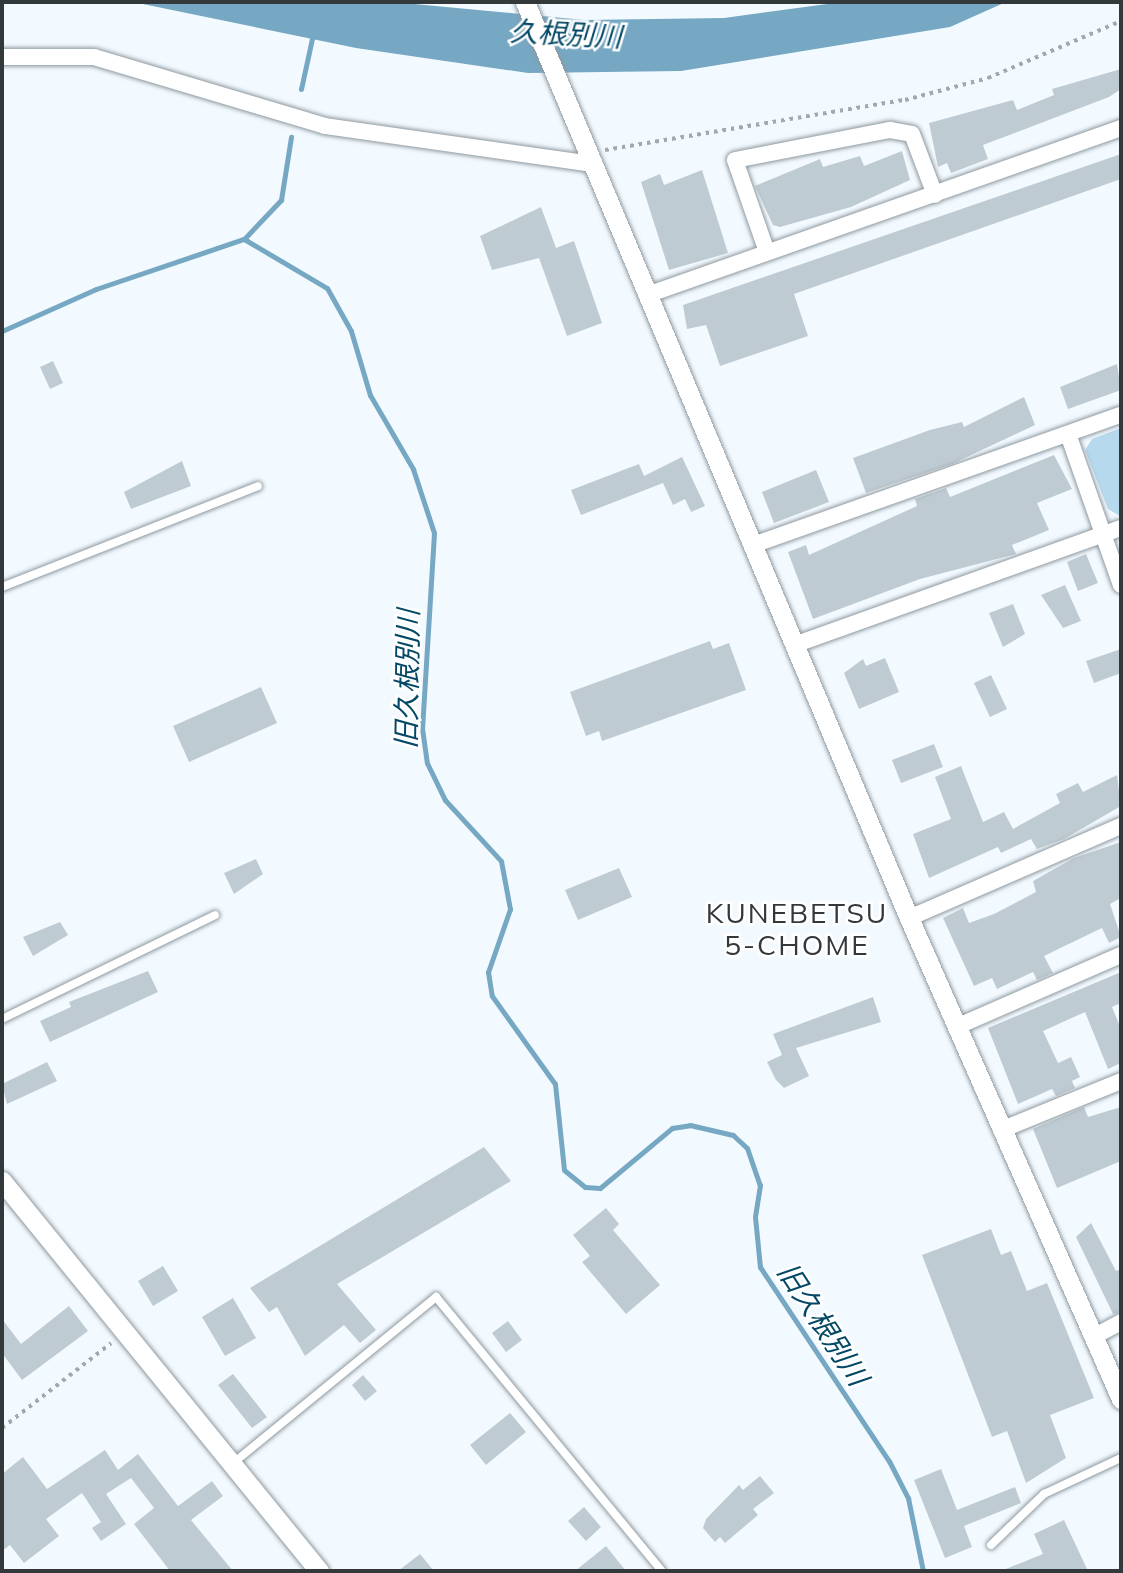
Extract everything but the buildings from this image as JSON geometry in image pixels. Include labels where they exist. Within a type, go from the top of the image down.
[{"type":"street","points":[[525,2],[578,131],[598,164],[647,295],[909,918],[1121,1399]]},
{"type":"street","points":[[2,57],[94,57],[326,126],[598,164]]},
{"type":"street","points":[[647,295],[1121,128]]},
{"type":"street","points":[[767,252],[735,160],[890,130],[912,134],[936,195]]},
{"type":"street","points":[[753,545],[1121,415]]},
{"type":"street","points":[[1068,434],[1121,584]]},
{"type":"street","points":[[794,645],[1121,528]]},
{"type":"street","points":[[909,918],[1121,826]]},
{"type":"street","points":[[956,1027],[1121,955]]},
{"type":"street","points":[[1001,1130],[1121,1081]]},
{"type":"street","points":[[2,1181],[319,1571]]},
{"type":"street","points":[[1093,1337],[1121,1322]]},
{"type":"lane","points":[[2,587],[258,486]]},
{"type":"lane","points":[[2,1019],[215,915]]},
{"type":"lane","points":[[232,1464],[436,1297],[662,1571]]},
{"type":"lane","points":[[991,1545],[1044,1494],[1121,1458]]},
{"type":"path","points":[[598,164],[598,151],[797,123],[988,78],[1121,21]]},
{"type":"path","points":[[2,1428],[125,1332]]},
{"type":"shaded area","points":[[1121,428],[1120,516],[1108,509],[1085,450],[1092,439]]},
{"type":"water","name":"久根別川","points":[[133,2],[393,2],[584,20],[724,18],[842,2],[1006,2],[950,27],[681,71],[528,73],[356,48]]},
{"type":"waterway","points":[[301,89],[313,34]]},
{"type":"waterway","points":[[244,239],[281,200],[291,137]]},
{"type":"waterway","name":"旧久根別川","points":[[2,331],[96,289],[244,239],[327,288],[351,331],[370,395],[413,469],[434,533],[422,728],[427,763],[445,800],[501,861],[510,909],[488,972],[492,996],[555,1084],[564,1170],[585,1187],[600,1188],[672,1128],[690,1125],[733,1135],[747,1148],[760,1185],[755,1217],[760,1267],[889,1461],[908,1498],[923,1571]]},
{"type":"district","name":"KUNEBETSU 5-CHOME","points":[[797,929]]}]
